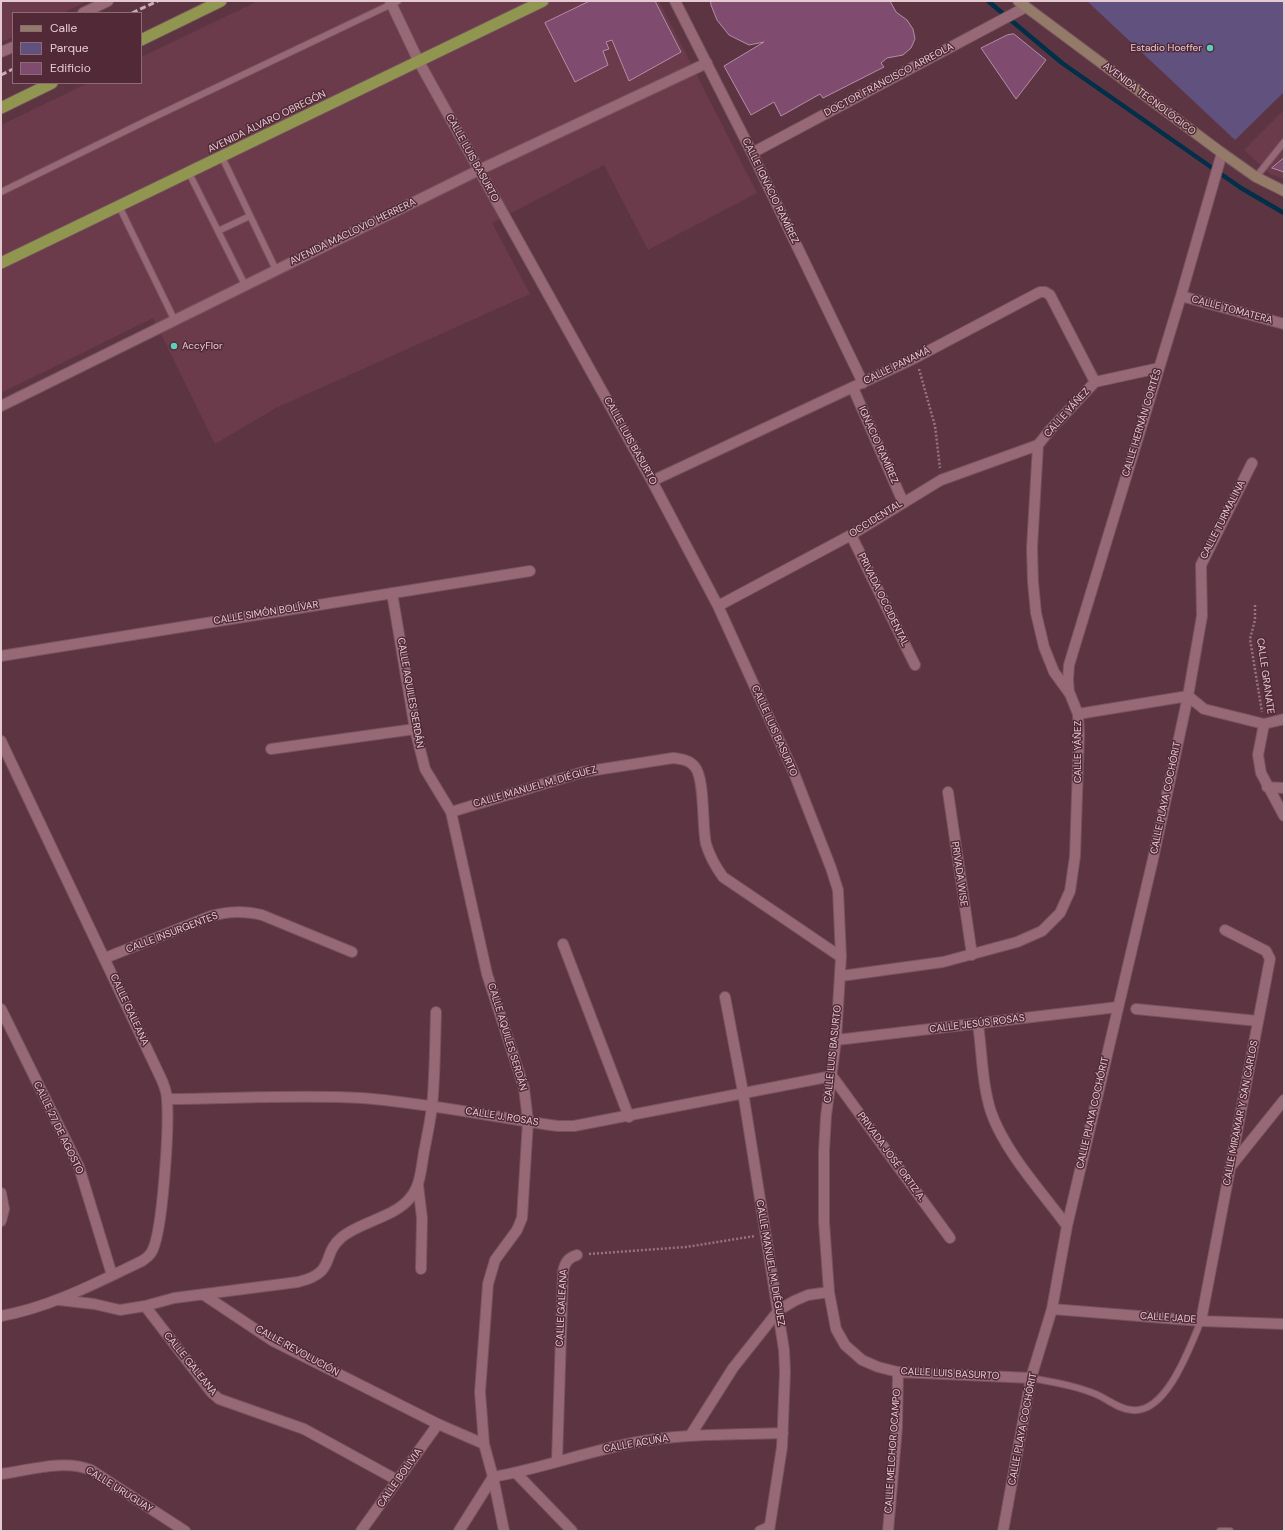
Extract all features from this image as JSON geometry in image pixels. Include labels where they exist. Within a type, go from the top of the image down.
[{"type":"highway","points":[[142,40],[221,1]]},
{"type":"highway","name":"AVENIDA ÁLVARO OBREGÓN","points":[[1,263],[420,62],[543,1]]},
{"type":"highway","points":[[1,108],[50,84]]},
{"type":"main road","name":"AVENIDA TECNOLÓGICO","points":[[1022,4],[1222,153],[1256,177],[1284,191]]},
{"type":"street","points":[[85,12],[108,1]]},
{"type":"street","name":"CALLE IGNACIO RAMÍREZ","points":[[675,1],[752,153],[863,383]]},
{"type":"street","name":"CALLE LUIS BASURTO","points":[[393,2],[420,62],[652,481],[718,606],[794,773],[831,868],[838,890],[841,976],[836,1040],[826,1116],[824,1182],[829,1292],[836,1329],[845,1346],[862,1360],[878,1367],[898,1372],[1031,1378]]},
{"type":"street","name":"DOCTOR FRANCISCO ARREOLA","points":[[752,153],[1022,4]]},
{"type":"street","points":[[1,52],[12,47]]},
{"type":"street","name":"AVENIDA MACLOVIO HERRERA","points":[[1,406],[174,319],[576,122],[707,63]]},
{"type":"street","name":"CALLE HERNÁN CORTÉS","points":[[1070,694],[1068,679],[1069,665],[1181,296],[1222,153]]},
{"type":"street","name":"CALLE PANAMÁ","points":[[652,481],[915,358],[1040,292],[1045,292],[1050,295],[1095,382]]},
{"type":"street","name":"CALLE TOMATERA","points":[[1181,296],[1284,324]]},
{"type":"street","name":"CALLE YÁÑEZ","points":[[841,976],[916,966],[972,955],[1017,942],[1042,932],[1060,913],[1070,891],[1075,856],[1079,735],[1078,714],[1070,694],[1054,672],[1044,647],[1036,613],[1032,548],[1038,445],[1095,382],[1159,368]]},
{"type":"street","name":"IGNACIO RAMÍREZ","points":[[853,388],[903,502]]},
{"type":"street","name":"OCCIDENTAL","points":[[718,606],[851,535],[941,480],[1038,445]]},
{"type":"street","name":"CALLE TURMALINA","points":[[1188,696],[1202,616],[1201,565],[1252,463]]},
{"type":"street","name":"PRIVADA OCCIDENTAL","points":[[851,535],[915,665]]},
{"type":"street","name":"CALLE SIMÓN BOLÍVAR","points":[[1,656],[530,571]]},
{"type":"street","name":"CALLE AQUILES SERDÁN","points":[[392,593],[415,729],[425,769],[451,812],[487,974],[524,1088],[528,1122],[522,1218],[516,1230],[495,1260],[488,1284],[480,1392],[484,1444],[504,1531]]},
{"type":"street","points":[[1078,714],[1188,696],[1204,709],[1264,724],[1284,719]]},
{"type":"street","name":"CALLE PLAYA COCHÓRIT","points":[[1004,1531],[1031,1378],[1052,1309],[1067,1226],[1153,860],[1188,696]]},
{"type":"street","points":[[1264,724],[1258,755],[1261,773],[1267,787],[1284,816]]},
{"type":"street","points":[[271,749],[415,729]]},
{"type":"street","name":"CALLE GALEANA","points":[[1,741],[159,1074],[167,1099],[164,1184],[155,1242],[151,1254],[142,1262],[112,1275]]},
{"type":"street","name":"CALLE MANUEL M. DIÉGUEZ","points":[[451,812],[583,772],[673,758],[686,760],[696,768],[700,780],[706,843],[713,863],[723,877],[841,957]]},
{"type":"street","points":[[1267,787],[1284,788]]},
{"type":"street","name":"PRIVADA WISE","points":[[948,792],[972,955]]},
{"type":"street","name":"CALLE INSURGENTES","points":[[105,958],[211,916],[229,912],[247,911],[262,915],[352,952]]},
{"type":"street","name":"CALLE MIRAMAR Y SAN CARLOS","points":[[1201,1321],[1270,959],[1269,954],[1225,930]]},
{"type":"street","points":[[563,944],[629,1116]]},
{"type":"street","name":"CALLE MANUEL M. DIÉGUEZ","points":[[724,997],[743,1092],[765,1234],[779,1310],[785,1365],[783,1433],[766,1530]]},
{"type":"street","name":"CALLE JESÚS ROSAS","points":[[836,1040],[1118,1007]]},
{"type":"street","name":"CALLE 27 DE AGOSTO","points":[[1,1009],[79,1167],[112,1275]]},
{"type":"street","points":[[1136,1009],[1258,1021]]},
{"type":"street","points":[[421,1269],[422,1218],[418,1185],[432,1107],[436,1012]]},
{"type":"street","points":[[978,1024],[987,1093],[997,1127],[1006,1143],[1067,1226]]},
{"type":"street","name":"CALLE J. ROSAS","points":[[167,1099],[317,1097],[382,1100],[528,1122],[574,1126],[743,1092],[832,1076]]},
{"type":"street","name":"PRIVADA JOSÉ ORTIZ A.","points":[[832,1076],[950,1238]]},
{"type":"street","points":[[1230,1168],[1284,1100]]},
{"type":"street","points":[[58,1300],[94,1304],[120,1310],[145,1306],[174,1298],[310,1279],[320,1273],[328,1263],[334,1245],[341,1237],[352,1229],[381,1218],[410,1199],[418,1185]]},
{"type":"street","points":[[1,1193],[4,1209],[1,1221]]},
{"type":"street","name":"CALLE GALEANA","points":[[557,1461],[563,1272],[565,1263],[570,1258],[577,1255]]},
{"type":"street","points":[[1,1316],[19,1313],[58,1300],[112,1275]]},
{"type":"street","points":[[690,1436],[722,1385],[779,1310],[794,1301],[808,1296],[829,1292]]},
{"type":"street","name":"CALLE REVOLUCIÓN","points":[[204,1295],[273,1341],[438,1424],[484,1444]]},
{"type":"street","name":"CALLE GALEANA","points":[[145,1306],[212,1393],[219,1399],[311,1433],[397,1480]]},
{"type":"street","name":"CALLE JADE","points":[[1052,1309],[1201,1321],[1284,1324]]},
{"type":"street","name":"CALLE MELCHOR OCAMPO","points":[[888,1531],[896,1427],[898,1372]]},
{"type":"street","name":"CALLE BOLIVIA","points":[[361,1531],[438,1424]]},
{"type":"street","name":"CALLE ACUÑA","points":[[493,1478],[631,1443],[690,1436],[783,1433]]},
{"type":"street","name":"CALLE URUGUAY","points":[[1,1474],[67,1465],[79,1466],[91,1470],[172,1528],[185,1531]]},
{"type":"street","points":[[516,1473],[572,1531]]},
{"type":"street","points":[[458,1531],[493,1478]]},
{"type":"lane","points":[[1,192],[393,2]]},
{"type":"lane","points":[[1256,177],[1284,142]]},
{"type":"lane","points":[[222,157],[276,270]]},
{"type":"lane","points":[[189,173],[245,284]]},
{"type":"lane","points":[[119,206],[174,319]]},
{"type":"lane","points":[[218,231],[250,216]]},
{"type":"lane","points":[[1031,1378],[1059,1382],[1080,1388],[1123,1408],[1134,1410],[1143,1408],[1161,1398],[1173,1380],[1183,1363],[1201,1321]]},
{"type":"lane","points":[[1220,1531],[1230,1531]]},
{"type":"path","points":[[915,358],[935,426],[941,480]]},
{"type":"path","name":"CALLE GRANATE","points":[[1255,606],[1255,620],[1250,639],[1264,724]]},
{"type":"path","points":[[577,1255],[686,1247],[765,1234]]},
{"type":"shaded area","points":[[1,1],[88,1],[65,12],[12,12],[12,37],[1,42]]},
{"type":"shaded area","points":[[258,1],[659,1],[757,193],[648,250],[604,165],[492,223],[530,294],[276,408],[215,444],[153,318],[1,393],[1,125],[86,84],[142,84],[142,57]]},
{"type":"shaded area","points":[[1284,110],[1284,179],[1270,174],[1244,150]]},
{"type":"green space","name":"Estadio Hoeffer","points":[[1087,1],[1284,1],[1284,92],[1235,140]]},
{"type":"building","points":[[590,1],[655,1],[681,52],[629,81],[612,40],[606,42],[609,49],[603,51],[608,65],[575,82],[545,23]]},
{"type":"building","points":[[711,1],[890,1],[896,12],[907,20],[913,29],[915,39],[911,48],[903,55],[887,58],[881,63],[884,67],[823,98],[820,94],[781,116],[774,102],[751,115],[724,66],[764,42],[749,45],[729,35],[717,20],[711,5]]},
{"type":"building","points":[[1014,34],[1046,60],[1016,99],[981,48],[1007,35]]},
{"type":"building","points":[[1284,158],[1284,172],[1272,168]]},
{"type":"waterway","points":[[988,1],[1062,63],[1241,188],[1284,213]]},
{"type":"railway","points":[[134,12],[158,1]]},
{"type":"railway","points":[[1,75],[12,70]]},
{"type":"place","name":"Estadio Hoeffer","points":[[1210,48]]},
{"type":"place","name":"AccyFlor","points":[[174,346]]}]
